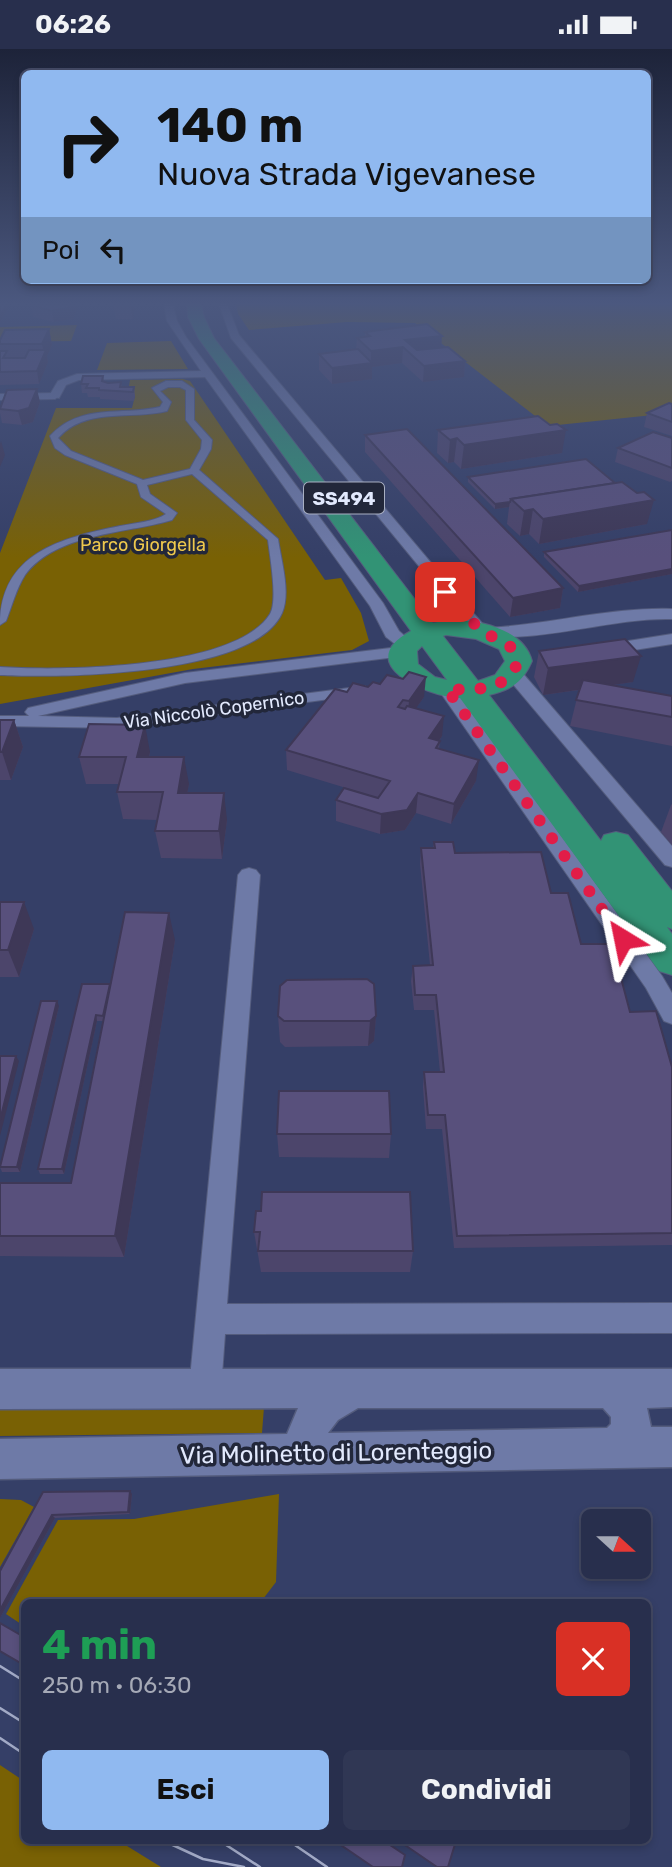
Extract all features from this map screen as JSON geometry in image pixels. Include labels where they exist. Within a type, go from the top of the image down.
[{"type":"main road","name":"SS494","points":[[242,389],[421,639],[484,674],[672,916]]},
{"type":"main road","name":"SS494","points":[[252,389],[421,639],[484,674],[672,961]]},
{"type":"main road","points":[[484,631],[510,646],[484,674],[407,667],[421,639],[484,631]]},
{"type":"street","points":[[0,397],[55,396],[59,389]]},
{"type":"street","points":[[0,621],[20,574],[50,549],[74,540],[168,518],[172,513],[145,495],[142,483],[121,470],[64,452],[53,438],[58,431],[78,419],[164,409],[167,402],[155,390],[157,389]]},
{"type":"street","points":[[142,483],[194,471],[206,449],[207,440],[190,420],[188,407],[191,393],[187,389]]},
{"type":"street","points":[[218,389],[378,606],[392,634],[421,639]]},
{"type":"street","points":[[279,389],[484,631],[509,633],[640,613],[672,614]]},
{"type":"street","points":[[0,671],[29,674],[88,672],[174,661],[241,645],[268,625],[277,612],[273,538],[194,471]]},
{"type":"street","name":"Via Niccolò Copernico","points":[[0,720],[185,678],[421,639]]},
{"type":"street","points":[[587,653],[672,639]]},
{"type":"street","points":[[484,674],[672,860]]},
{"type":"street","points":[[484,674],[672,1014]]},
{"type":"street","name":"Via Niccolò Copernico","points":[[0,720],[117,723],[484,674]]},
{"type":"street","points":[[205,1389],[249,875]]},
{"type":"street","points":[[213,1319],[672,1318]]},
{"type":"street","points":[[302,1452],[307,1429],[318,1410],[339,1395],[360,1388]]},
{"type":"street","points":[[609,1388],[623,1399],[631,1414],[628,1434],[616,1446]]},
{"type":"street","points":[[0,1389],[672,1388]]},
{"type":"street","name":"Via Molinetto di Lorenteggio","points":[[0,1459],[672,1447]]},
{"type":"green space","name":"Parco Giorgella","points":[[129,389],[195,389],[325,580],[341,578],[361,613],[369,641],[352,650],[193,669],[0,704],[0,553],[56,408],[132,408],[135,396],[128,392]]},
{"type":"green space","points":[[500,389],[672,389],[672,413],[548,426]]},
{"type":"green space","points":[[264,1407],[262,1433],[0,1436],[0,1410]]},
{"type":"green space","points":[[279,1494],[276,1582],[263,1599],[21,1599],[21,1624],[6,1614],[58,1520],[134,1519]]},
{"type":"green space","points":[[0,1499],[21,1500],[34,1507],[0,1567]]},
{"type":"green space","points":[[0,1765],[21,1779],[21,1844],[124,1844],[161,1867],[0,1867]]},
{"type":"building","points":[[37,389],[29,408],[18,411],[0,409],[7,390]]},
{"type":"building","points":[[99,389],[134,389],[133,392]]},
{"type":"building","points":[[672,404],[672,422],[647,413]]},
{"type":"building","points":[[538,416],[550,425],[557,424],[566,430],[464,445],[457,438],[450,440],[438,430]]},
{"type":"building","points":[[407,429],[563,588],[513,598],[365,435]]},
{"type":"building","points":[[653,432],[672,438],[672,468],[618,448]]},
{"type":"building","points":[[586,459],[615,483],[511,499],[510,502],[495,504],[468,477]]},
{"type":"building","points":[[622,482],[637,493],[644,492],[654,500],[543,519],[533,509],[524,511],[511,499]]},
{"type":"building","points":[[672,530],[672,569],[579,586],[544,552]]},
{"type":"building","points":[[625,639],[641,656],[548,668],[539,651]]},
{"type":"building","points":[[409,672],[426,677],[409,701],[403,700],[398,707],[405,709],[407,706],[444,716],[429,738],[440,741],[436,748],[479,760],[454,804],[418,793],[407,810],[381,814],[336,800],[344,788],[378,798],[390,781],[286,750],[335,689],[347,692],[353,683],[368,687],[373,682],[380,684],[387,675],[403,679]]},
{"type":"building","points":[[583,680],[672,696],[672,717],[576,700]]},
{"type":"building","points":[[0,720],[14,720],[2,752],[0,752]]},
{"type":"building","points":[[89,724],[145,725],[137,757],[184,757],[178,793],[224,793],[219,831],[155,831],[163,792],[117,792],[126,757],[79,757]]},
{"type":"building","points":[[434,842],[453,842],[455,853],[541,852],[551,893],[568,893],[581,944],[612,944],[630,1012],[656,1011],[672,1067],[672,1233],[457,1236],[445,1115],[428,1115],[424,1072],[444,1072],[436,995],[415,995],[413,966],[433,965],[421,848],[435,848]]},
{"type":"building","points":[[0,902],[24,902],[8,950],[0,950]]},
{"type":"building","points":[[125,912],[169,913],[115,1236],[0,1236],[0,1183],[71,1183]]},
{"type":"building","points":[[367,979],[374,984],[376,1016],[370,1021],[284,1021],[278,1016],[280,986],[287,980]]},
{"type":"building","points":[[82,984],[110,984],[103,1016],[96,1015],[62,1169],[38,1169]]},
{"type":"building","points":[[41,1001],[57,1001],[17,1167],[0,1167]]},
{"type":"building","points":[[0,1056],[16,1056],[0,1120]]},
{"type":"building","points":[[279,1091],[389,1091],[391,1134],[277,1134]]},
{"type":"building","points":[[262,1192],[410,1192],[413,1251],[258,1251],[260,1232],[254,1232],[256,1211],[261,1211]]},
{"type":"building","points":[[130,1491],[128,1512],[52,1515],[0,1610],[0,1571],[43,1492]]},
{"type":"building","points":[[0,1623],[21,1635],[21,1663],[0,1651]]},
{"type":"building","points":[[339,1844],[388,1844],[405,1855],[402,1867],[373,1867]]},
{"type":"building","points":[[403,1844],[455,1844],[448,1867],[437,1867]]},
{"type":"tram line","points":[[0,1666],[21,1679]]},
{"type":"tram line","points":[[0,1708],[21,1721]]},
{"type":"tram line","points":[[0,1738],[21,1752]]},
{"type":"tram line","points":[[170,1844],[203,1859],[244,1867]]},
{"type":"tram line","points":[[225,1844],[260,1867]]},
{"type":"tram line","points":[[293,1844],[327,1867]]},
{"type":"route","points":[[445,592],[480,630],[498,637],[510,646],[516,654],[517,664],[508,678],[495,686],[472,690],[447,689],[623,939]]}]
